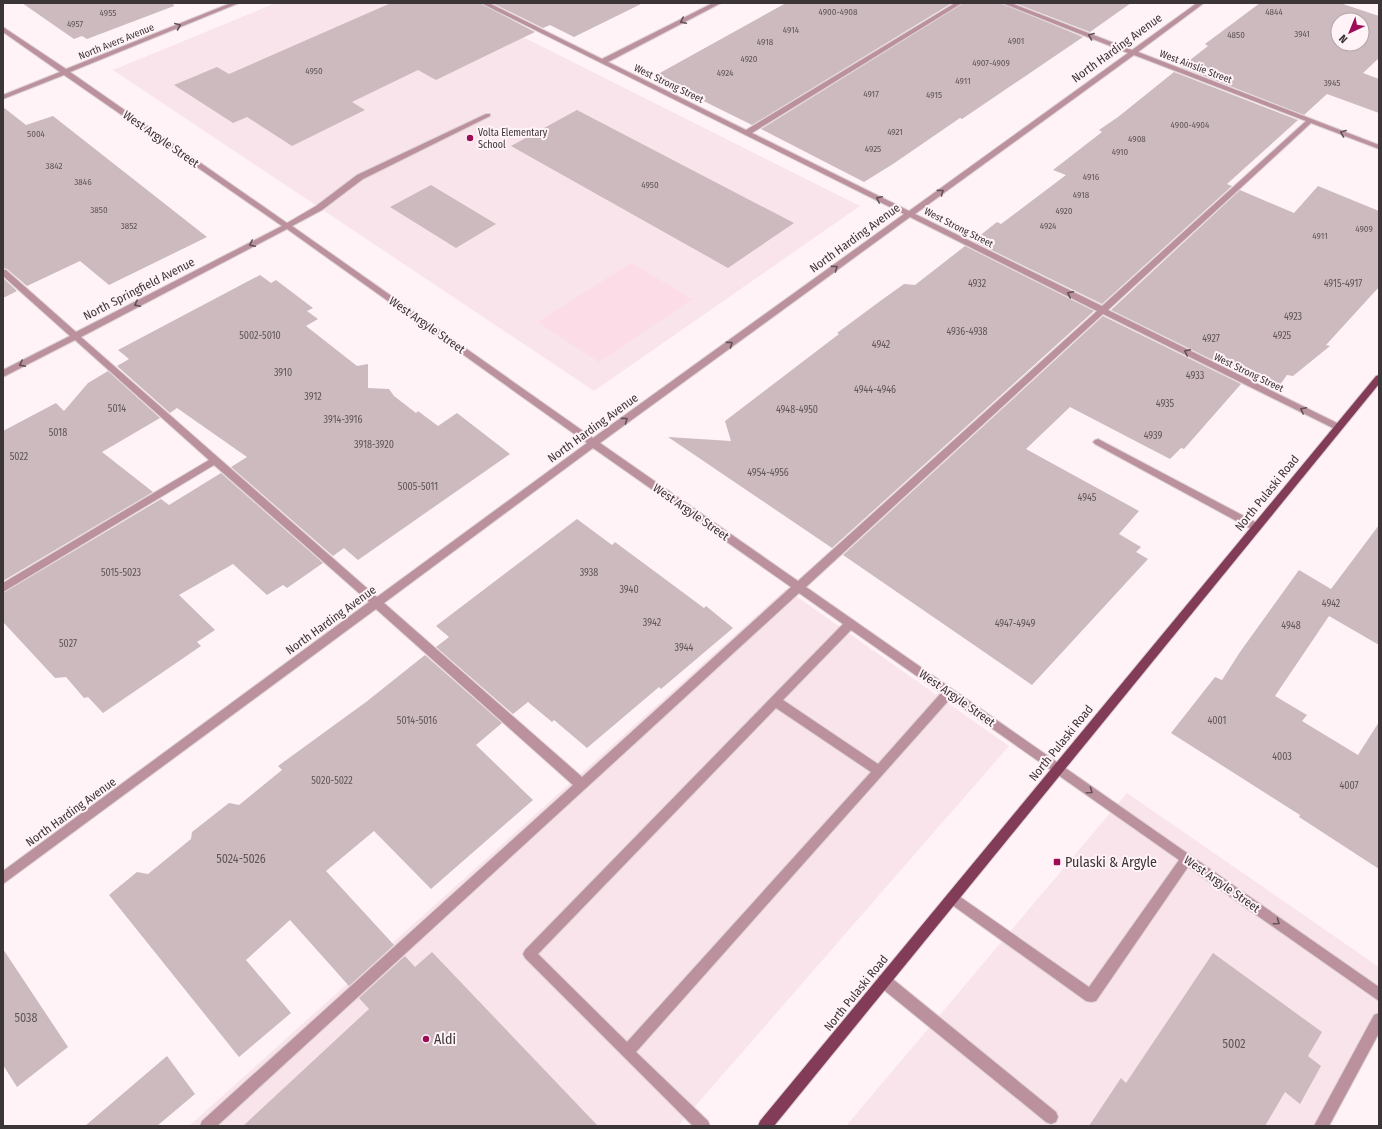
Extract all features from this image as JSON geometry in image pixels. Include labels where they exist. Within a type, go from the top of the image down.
[{"type":"main road","name":"North Pulaski Road","points":[[765,1126],[1379,378]]},
{"type":"street","name":"North Avers Avenue","points":[[3,97],[236,3]]},
{"type":"street","name":"West Strong Street","points":[[484,3],[1338,427]]},
{"type":"street","points":[[604,62],[718,3]]},
{"type":"street","points":[[747,133],[959,3]]},
{"type":"street","name":"West Ainslie Street","points":[[1005,3],[1379,147]]},
{"type":"street","name":"North Harding Avenue","points":[[3,878],[593,443],[1201,3]]},
{"type":"street","name":"West Argyle Street","points":[[3,30],[287,226],[593,443],[1379,995]]},
{"type":"street","name":"North Springfield Avenue","points":[[3,374],[287,226],[319,208],[360,177],[488,115]]},
{"type":"street","points":[[207,1126],[1310,121]]},
{"type":"street","points":[[3,272],[582,785]]},
{"type":"street","points":[[1098,442],[1256,527]]},
{"type":"street","points":[[3,588],[215,460]]},
{"type":"street","points":[[703,1126],[529,954],[850,623]]},
{"type":"street","points":[[627,1052],[949,692]]},
{"type":"street","points":[[775,701],[879,771]]},
{"type":"street","points":[[952,898],[1091,996],[1187,859]]},
{"type":"street","points":[[884,981],[1051,1117]]},
{"type":"street","points":[[1321,1126],[1379,1020]]},
{"type":"shaded area","name":"Volta Elementary School","points":[[276,3],[455,3],[860,206],[594,391],[113,70]]},
{"type":"shaded area","points":[[631,263],[692,299],[599,362],[538,322]]},
{"type":"shaded area","points":[[786,589],[1009,746],[678,1126],[189,1126]]},
{"type":"shaded area","points":[[1127,793],[1379,967],[1379,1009],[1314,1126],[846,1126]]},
{"type":"building","points":[[22,3],[173,3],[174,6],[87,39],[82,36],[74,39]]},
{"type":"building","points":[[391,3],[480,3],[535,32],[436,80],[418,70],[352,102],[365,110],[292,146],[247,117],[233,123],[174,85],[217,67],[229,74]]},
{"type":"building","points":[[492,3],[643,3],[574,37],[550,25],[543,28]]},
{"type":"building","points":[[786,3],[952,3],[752,125],[657,78],[662,76],[658,74]]},
{"type":"building","points":[[963,3],[1001,3],[1083,37],[962,119],[960,118],[864,182],[761,129]]},
{"type":"building","points":[[1015,3],[1131,3],[1090,32]]},
{"type":"building","points":[[1260,3],[1340,3],[1367,12],[1330,12],[1330,52],[1370,52],[1370,13],[1379,16],[1379,58],[1363,73],[1379,79],[1379,113],[1327,94],[1304,115],[1181,67],[1208,46],[1205,44]]},
{"type":"building","points":[[1174,72],[1298,120],[1227,184],[1232,186],[1102,304],[973,241],[997,222],[1001,224],[1066,175],[1053,170],[1102,132],[1099,130],[1118,117]]},
{"type":"building","points":[[3,107],[26,125],[53,116],[207,237],[109,285],[80,261],[27,286],[7,269],[3,268]]},
{"type":"building","points":[[577,110],[794,223],[728,268],[511,146]]},
{"type":"building","points":[[431,185],[496,224],[456,248],[390,207]]},
{"type":"building","points":[[1318,186],[1379,211],[1379,287],[1326,345],[1330,346],[1293,376],[1287,375],[1279,386],[1252,372],[1247,377],[1111,310],[1240,190],[1294,213]]},
{"type":"building","points":[[965,246],[1094,311],[832,548],[668,437],[731,441],[725,421],[839,334],[837,333],[883,299],[904,284],[915,285]]},
{"type":"building","points":[[260,275],[271,283],[276,280],[313,308],[307,311],[318,319],[306,326],[357,366],[368,364],[368,388],[389,389],[394,396],[416,413],[418,411],[438,426],[457,413],[510,454],[358,560],[344,548],[333,556],[231,467],[247,457],[177,408],[170,413],[117,366],[129,359],[118,350]]},
{"type":"building","points":[[3,278],[17,291],[3,298]]},
{"type":"building","points":[[1103,316],[1241,384],[1184,449],[1181,448],[1170,459],[1070,407],[1026,449],[1139,511],[1119,534],[1141,547],[1136,552],[1148,559],[1032,685],[843,555]]},
{"type":"building","points":[[108,371],[160,418],[102,452],[153,492],[3,581],[3,431],[56,403],[64,411],[88,383]]},
{"type":"building","points":[[221,473],[323,563],[287,588],[283,585],[267,595],[233,564],[179,595],[215,630],[197,642],[201,646],[103,713],[88,697],[84,698],[66,677],[55,678],[3,622],[3,593],[161,499],[169,505]]},
{"type":"building","points":[[577,519],[612,545],[615,542],[704,608],[706,606],[733,628],[661,689],[659,687],[587,748],[554,720],[552,722],[528,702],[513,714],[436,647],[449,637],[436,626]]},
{"type":"building","points":[[1379,525],[1379,645],[1329,616],[1275,696],[1307,715],[1302,721],[1358,755],[1379,722],[1379,869],[1299,817],[1300,815],[1171,733],[1215,677],[1222,680],[1240,652],[1299,570],[1331,589]]},
{"type":"building","points":[[425,655],[502,723],[476,745],[533,800],[431,889],[374,831],[326,871],[394,945],[349,986],[290,920],[246,960],[291,1013],[239,1057],[109,895],[137,872],[148,874],[191,839],[192,832],[229,803],[239,805],[282,770],[278,766],[366,702]]},
{"type":"building","points":[[3,949],[68,1047],[17,1087],[3,1065]]},
{"type":"building","name":"Aldi","points":[[432,952],[598,1126],[243,1126],[369,1009],[359,998],[405,956],[415,967]]},
{"type":"building","points":[[1213,953],[1322,1032],[1308,1056],[1321,1066],[1300,1104],[1285,1092],[1265,1126],[1089,1126],[1121,1078],[1126,1083]]},
{"type":"building","points":[[167,1056],[195,1094],[157,1126],[85,1126]]},
{"type":"place","name":"Volta Elementary School","points":[[470,138]]},
{"type":"place","name":"Pulaski & Argyle","points":[[1057,862]]},
{"type":"place","name":"Aldi","points":[[426,1039]]}]
